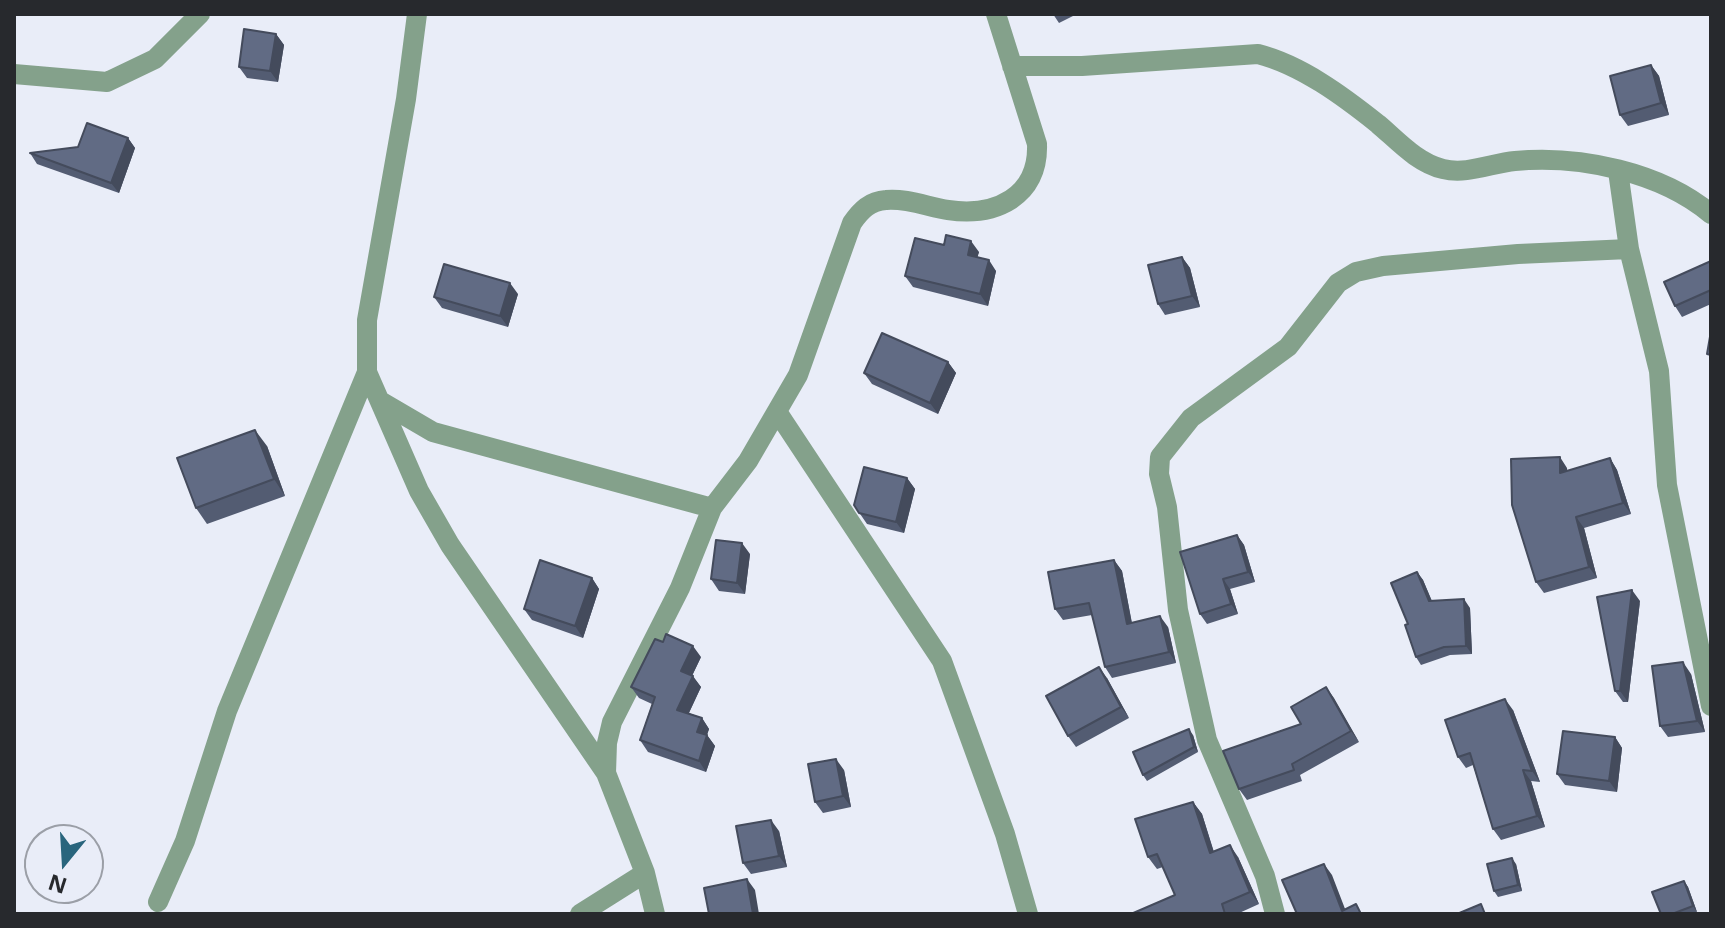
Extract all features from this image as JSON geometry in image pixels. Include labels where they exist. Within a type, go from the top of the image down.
[{"type":"street","points":[[14,74],[107,82],[155,59],[200,14]]},
{"type":"street","points":[[417,14],[406,99],[367,320],[367,372],[419,491],[450,545],[606,773],[645,873],[655,914]]},
{"type":"street","points":[[606,773],[607,743],[612,722],[680,588],[712,508],[778,413],[798,375],[852,223],[861,209],[888,199],[970,212],[1000,207],[1020,194],[1030,180],[1038,163],[1037,144],[996,14]]},
{"type":"street","points":[[1012,66],[1082,66],[1258,54],[1279,59],[1353,104],[1414,155],[1443,169],[1557,160],[1618,171],[1685,194],[1711,214]]},
{"type":"street","points":[[1618,171],[1629,249],[1659,371],[1667,485],[1711,706]]},
{"type":"street","points":[[1275,914],[1265,876],[1207,740],[1178,610],[1167,507],[1159,474],[1160,457],[1191,418],[1288,347],[1338,283],[1356,272],[1383,266],[1518,254],[1629,249]]},
{"type":"street","points":[[158,902],[185,841],[227,711],[367,372]]},
{"type":"street","points":[[377,399],[433,432],[712,508]]},
{"type":"street","points":[[778,413],[942,661],[1005,834],[1028,914]]},
{"type":"street","points":[[580,914],[645,873]]},
{"type":"building","points":[[244,29],[276,34],[270,71],[239,67]]},
{"type":"building","points":[[1651,65],[1661,103],[1620,115],[1610,76]]},
{"type":"building","points":[[87,123],[128,138],[111,183],[30,153],[78,147]]},
{"type":"building","points":[[946,235],[971,241],[968,255],[989,260],[980,294],[905,276],[915,238],[944,245]]},
{"type":"building","points":[[1182,257],[1192,296],[1158,304],[1148,265]]},
{"type":"building","points":[[1711,261],[1711,290],[1675,306],[1664,282]]},
{"type":"building","points":[[444,264],[510,283],[500,316],[434,297]]},
{"type":"building","points":[[1711,331],[1711,355],[1707,354]]},
{"type":"building","points":[[882,333],[948,362],[930,403],[864,373]]},
{"type":"building","points":[[255,430],[274,479],[196,508],[177,458]]},
{"type":"building","points":[[1560,457],[1560,473],[1610,458],[1623,503],[1576,517],[1589,567],[1536,582],[1512,505],[1511,459]]},
{"type":"building","points":[[864,467],[907,478],[896,522],[859,513],[854,505]]},
{"type":"building","points":[[1237,535],[1248,572],[1223,579],[1231,604],[1200,614],[1180,552]]},
{"type":"building","points":[[716,540],[742,543],[737,583],[711,579]]},
{"type":"building","points":[[540,560],[592,578],[575,626],[524,609]]},
{"type":"building","points":[[1114,560],[1127,624],[1160,616],[1169,652],[1105,667],[1089,603],[1055,609],[1048,572]]},
{"type":"building","points":[[1417,572],[1429,601],[1464,599],[1466,646],[1444,647],[1416,657],[1405,625],[1408,624],[1391,583]]},
{"type":"building","points":[[1632,590],[1620,691],[1615,691],[1597,597]]},
{"type":"building","points":[[666,634],[693,646],[681,671],[693,676],[677,710],[702,718],[697,732],[707,735],[699,761],[640,740],[655,697],[631,687],[655,639],[663,642]]},
{"type":"building","points":[[1683,662],[1697,721],[1660,726],[1652,666]]},
{"type":"building","points":[[1099,667],[1121,707],[1068,736],[1046,696]]},
{"type":"building","points":[[1326,687],[1351,731],[1292,764],[1294,770],[1239,789],[1223,751],[1301,724],[1291,707]]},
{"type":"building","points":[[1505,699],[1532,771],[1523,770],[1537,816],[1493,829],[1470,753],[1458,757],[1445,720]]},
{"type":"building","points":[[1189,729],[1194,747],[1143,775],[1133,752]]},
{"type":"building","points":[[1563,731],[1615,737],[1609,781],[1557,774]]},
{"type":"building","points":[[836,759],[843,796],[815,802],[808,764]]},
{"type":"building","points":[[1193,802],[1210,853],[1230,845],[1250,892],[1222,904],[1225,914],[1131,914],[1175,895],[1157,854],[1148,857],[1135,819]]},
{"type":"building","points":[[771,820],[779,856],[743,863],[736,826]]},
{"type":"building","points":[[1512,858],[1518,885],[1494,891],[1487,864]]},
{"type":"building","points":[[1324,864],[1342,911],[1356,904],[1361,914],[1297,914],[1282,880]]},
{"type":"building","points":[[747,879],[753,914],[709,914],[704,888]]},
{"type":"building","points":[[1684,881],[1693,906],[1672,914],[1661,914],[1652,892]]},
{"type":"building","points":[[1481,904],[1485,914],[1457,914]]}]
